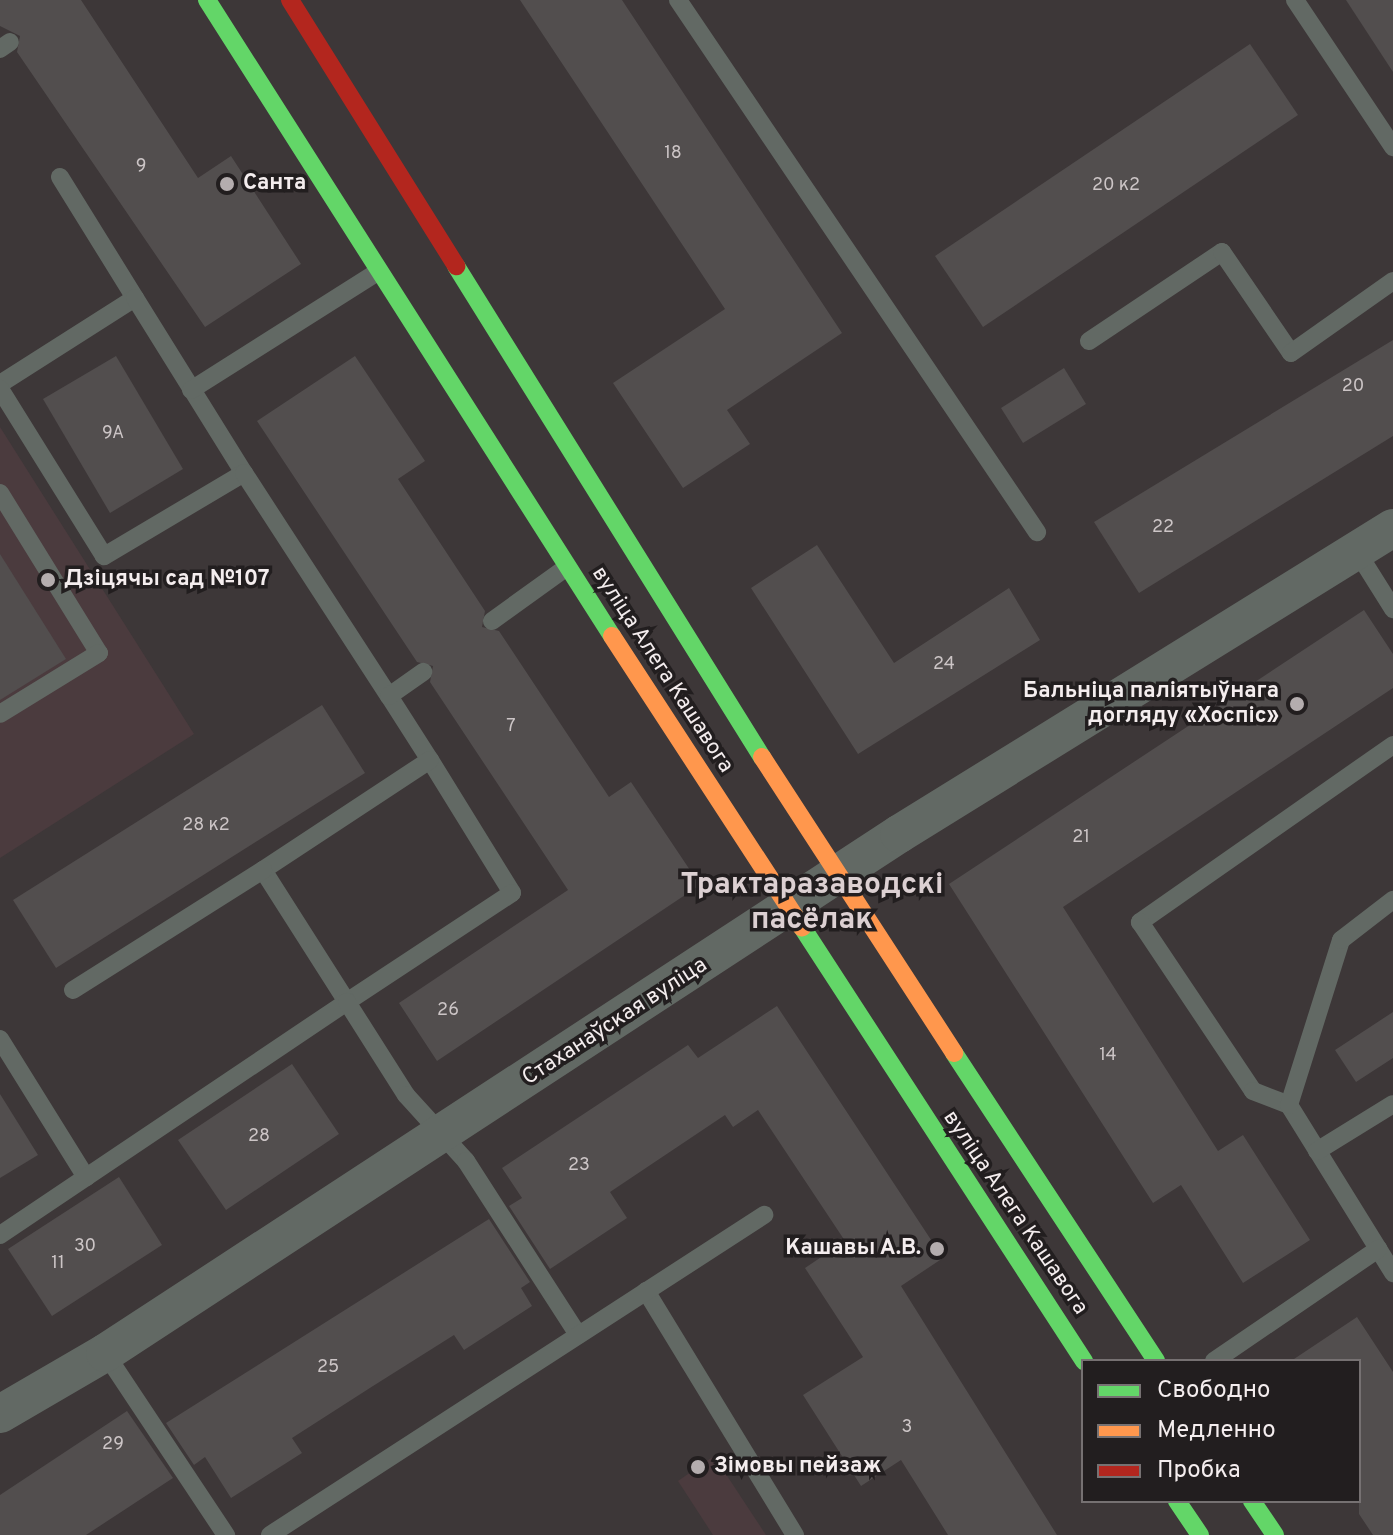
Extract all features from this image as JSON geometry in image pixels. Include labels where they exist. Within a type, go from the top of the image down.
[{"type":"main road","name":"вуліца Алега Кашавога","points":[[207,0],[376,273],[787,910],[1083,1359]]},
{"type":"main road","name":"вуліца Алега Кашавога","points":[[290,0],[837,875],[1155,1359]]},
{"type":"main road","points":[[1178,1503],[1200,1535]]},
{"type":"main road","points":[[1253,1503],[1275,1535]]},
{"type":"street","name":"Стаханаўская вуліца","points":[[6,1397],[105,1353],[837,875],[1393,528]]},
{"type":"lane","points":[[678,0],[1037,532]]},
{"type":"lane","points":[[1295,0],[1393,147]]},
{"type":"lane","points":[[0,1235],[512,893],[430,760],[191,390],[60,177]]},
{"type":"lane","points":[[1089,341],[1222,252],[1291,353],[1393,281]]},
{"type":"lane","points":[[191,390],[376,273]]},
{"type":"lane","points":[[135,298],[0,387],[104,556],[244,473]]},
{"type":"lane","points":[[0,493],[99,653],[0,714]]},
{"type":"lane","points":[[1356,550],[1393,609]]},
{"type":"lane","points":[[492,621],[567,567]]},
{"type":"lane","points":[[389,696],[423,672]]},
{"type":"lane","points":[[1393,745],[1140,922],[1253,1091],[1289,1105],[1393,1273]]},
{"type":"lane","points":[[73,990],[430,760]]},
{"type":"lane","points":[[263,870],[406,1095],[443,1133],[578,1335]]},
{"type":"lane","points":[[1289,1105],[1341,940],[1393,900]]},
{"type":"lane","points":[[0,1039],[86,1177]]},
{"type":"lane","points":[[1317,1151],[1393,1104]]},
{"type":"lane","points":[[270,1535],[764,1215]]},
{"type":"lane","points":[[1217,1359],[1378,1249]]},
{"type":"lane","points":[[646,1291],[795,1535]]},
{"type":"lane","points":[[105,1353],[226,1535]]},
{"type":"shaded area","name":"Дзіцячы сад №107","points":[[0,427],[194,734],[0,858]]},
{"type":"shaded area","points":[[714,1456],[766,1535],[713,1535],[678,1481]]},
{"type":"building","points":[[0,0],[81,0],[198,178],[231,156],[301,264],[205,327],[17,52],[20,36],[0,26]]},
{"type":"building","points":[[520,0],[622,0],[842,333],[727,410],[750,444],[683,488],[613,383],[725,309]]},
{"type":"building","points":[[1346,0],[1393,0],[1393,72]]},
{"type":"building","points":[[1250,44],[1298,115],[983,327],[935,256]]},
{"type":"building","points":[[1393,340],[1393,436],[1139,593],[1094,522]]},
{"type":"building","points":[[116,356],[183,469],[110,513],[43,399]]},
{"type":"building","points":[[355,356],[425,461],[398,479],[485,611],[482,627],[499,631],[609,797],[631,782],[700,885],[437,1061],[399,1003],[568,890],[430,682],[433,666],[417,662],[257,421]]},
{"type":"building","points":[[1064,368],[1086,404],[1023,443],[1001,408]]},
{"type":"building","points":[[817,545],[894,663],[1009,588],[1040,640],[858,754],[751,588]]},
{"type":"building","points":[[0,554],[66,659],[0,700]]},
{"type":"building","points":[[1364,610],[1393,654],[1393,688],[1063,907],[1218,1151],[1243,1135],[1310,1240],[1243,1283],[1181,1185],[1153,1203],[949,884]]},
{"type":"building","points":[[322,705],[365,773],[56,968],[13,900]]},
{"type":"building","points":[[777,1006],[943,1258],[901,1286],[1057,1535],[948,1535],[901,1460],[861,1486],[803,1395],[863,1357],[805,1268],[845,1241],[758,1110],[733,1127],[725,1115],[610,1192],[627,1218],[550,1269],[509,1206],[522,1198],[502,1168],[688,1045],[698,1058]]},
{"type":"building","points":[[1393,1012],[1393,1058],[1356,1082],[1335,1050]]},
{"type":"building","points":[[292,1064],[339,1134],[226,1210],[178,1140]]},
{"type":"building","points":[[0,1094],[38,1155],[0,1178]]},
{"type":"building","points":[[119,1177],[162,1245],[52,1316],[8,1249]]},
{"type":"building","points":[[489,1219],[530,1282],[521,1288],[532,1306],[464,1350],[454,1335],[373,1386],[292,1438],[302,1453],[231,1498],[205,1457],[194,1465],[166,1423]]},
{"type":"building","points":[[1357,1317],[1393,1372],[1393,1535],[1373,1535],[1359,1514],[1361,1359],[1294,1359]]},
{"type":"building","points":[[127,1411],[173,1478],[86,1535],[0,1535],[0,1495]]},
{"type":"traffic: fast","points":[[207,0],[612,636]]},
{"type":"traffic: fast","points":[[456,266],[762,757]]},
{"type":"traffic: fast","points":[[802,927],[1083,1359]]},
{"type":"traffic: fast","points":[[954,1053],[1155,1359]]},
{"type":"traffic: fast","points":[[1178,1503],[1200,1535]]},
{"type":"traffic: fast","points":[[1253,1503],[1275,1535]]},
{"type":"traffic: slow","points":[[612,636],[802,927]]},
{"type":"traffic: slow","points":[[762,757],[954,1053]]},
{"type":"traffic: jam","points":[[290,0],[456,266]]},
{"type":"place","name":"Санта","points":[[227,184]]},
{"type":"place","name":"Дзіцячы сад №107","points":[[48,580]]},
{"type":"place","name":"Бальніца паліятыўнага догляду «Хоспіс»","points":[[1297,704]]},
{"type":"place","name":"Кашавы А.В.","points":[[937,1249]]},
{"type":"place","name":"Зімовы пейзаж","points":[[698,1467]]},
{"type":"district","name":"Трактаразаводскі пасёлак","points":[[812,903]]}]
